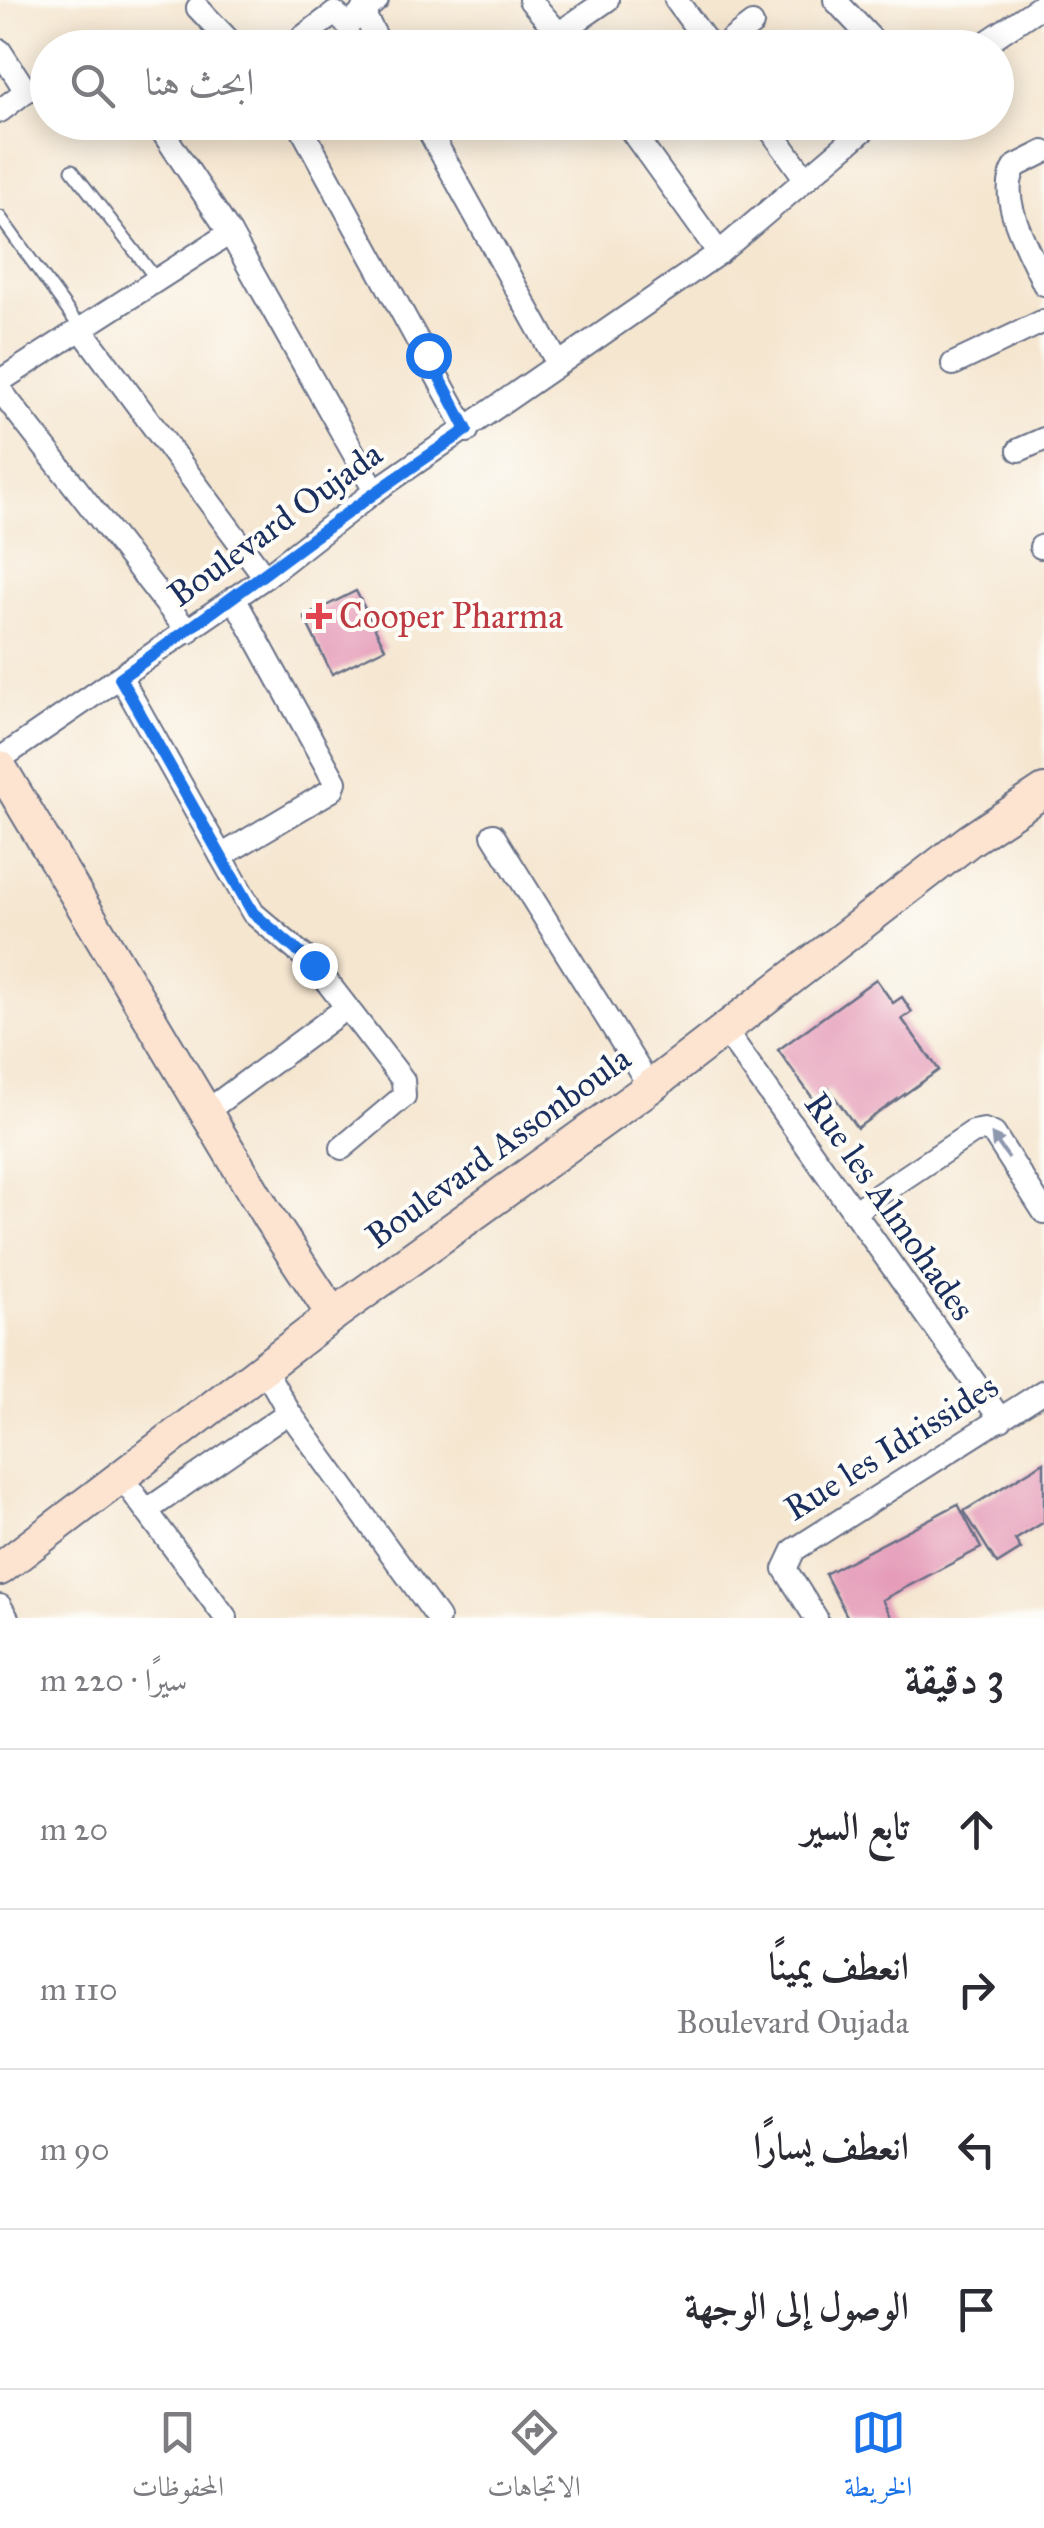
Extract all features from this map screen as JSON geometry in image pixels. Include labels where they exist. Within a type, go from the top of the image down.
[{"type":"street","points":[[530,0],[557,30]]},
{"type":"street","points":[[576,30],[607,0]]},
{"type":"street","points":[[676,0],[697,30]]},
{"type":"street","points":[[836,0],[864,30]]},
{"type":"street","points":[[1005,30],[1044,4]]},
{"type":"street","points":[[312,30],[335,13],[348,26],[370,6]]},
{"type":"street","points":[[198,8],[218,30]]},
{"type":"street","points":[[744,30],[752,24]]},
{"type":"street","points":[[0,51],[26,91],[0,111]]},
{"type":"street","points":[[168,140],[230,233],[375,490]]},
{"type":"street","points":[[308,140],[467,430]]},
{"type":"street","points":[[434,140],[557,362]]},
{"type":"street","points":[[638,140],[719,253]]},
{"type":"street","points":[[778,140],[805,178]]},
{"type":"street","name":"Boulevard Oujada","points":[[0,758],[188,632],[375,490],[719,253],[852,140]]},
{"type":"street","points":[[1044,152],[1016,166],[1008,184],[1012,206],[1044,284]]},
{"type":"street","points":[[0,381],[230,233]]},
{"type":"street","points":[[953,364],[1044,321]]},
{"type":"street","points":[[81,329],[265,577]]},
{"type":"street","points":[[0,390],[188,632]]},
{"type":"street","points":[[1019,450],[1044,439]]},
{"type":"street","points":[[221,856],[332,790],[335,782],[234,598]]},
{"type":"street","points":[[120,678],[253,913],[314,965],[404,1080],[404,1096],[342,1148]]},
{"type":"street","points":[[0,767],[269,1218],[333,1315]]},
{"type":"street","name":"Boulevard Assonboula","points":[[0,1569],[266,1370],[333,1315],[725,1030],[970,840],[1044,791]]},
{"type":"street","points":[[493,835],[650,1086]]},
{"type":"street","points":[[207,1111],[346,1008]]},
{"type":"street","name":"Rue les Almohades","points":[[725,1030],[1000,1420]]},
{"type":"street","points":[[852,1212],[973,1132],[984,1130],[994,1134],[1044,1212]]},
{"type":"street","points":[[266,1370],[290,1412],[438,1618]]},
{"type":"street","name":"Rue les Idrissides","points":[[816,1618],[785,1569],[794,1550],[1044,1392]]},
{"type":"street","points":[[149,1509],[290,1412]]},
{"type":"street","points":[[122,1478],[149,1509],[226,1618]]},
{"type":"street","points":[[0,1606],[6,1618]]},
{"type":"lane","points":[[72,170],[157,280]]},
{"type":"lane","points":[[0,218],[81,329]]},
{"type":"building","points":[[356,591],[385,648],[332,674],[304,617]]},
{"type":"building","points":[[876,979],[893,1003],[902,997],[912,1012],[902,1019],[939,1070],[857,1128],[829,1089],[814,1100],[778,1050]]},
{"type":"building","points":[[1044,1462],[1044,1522],[1015,1540],[1021,1549],[997,1564],[964,1511]]},
{"type":"building","points":[[958,1504],[981,1548],[882,1600],[892,1618],[848,1618],[825,1574]]},
{"type":"place","name":"Cooper Pharma","points":[[319,616]]},
{"type":"route","points":[[314,965],[253,913],[120,678],[265,577],[375,490],[467,430],[428,355]]}]
